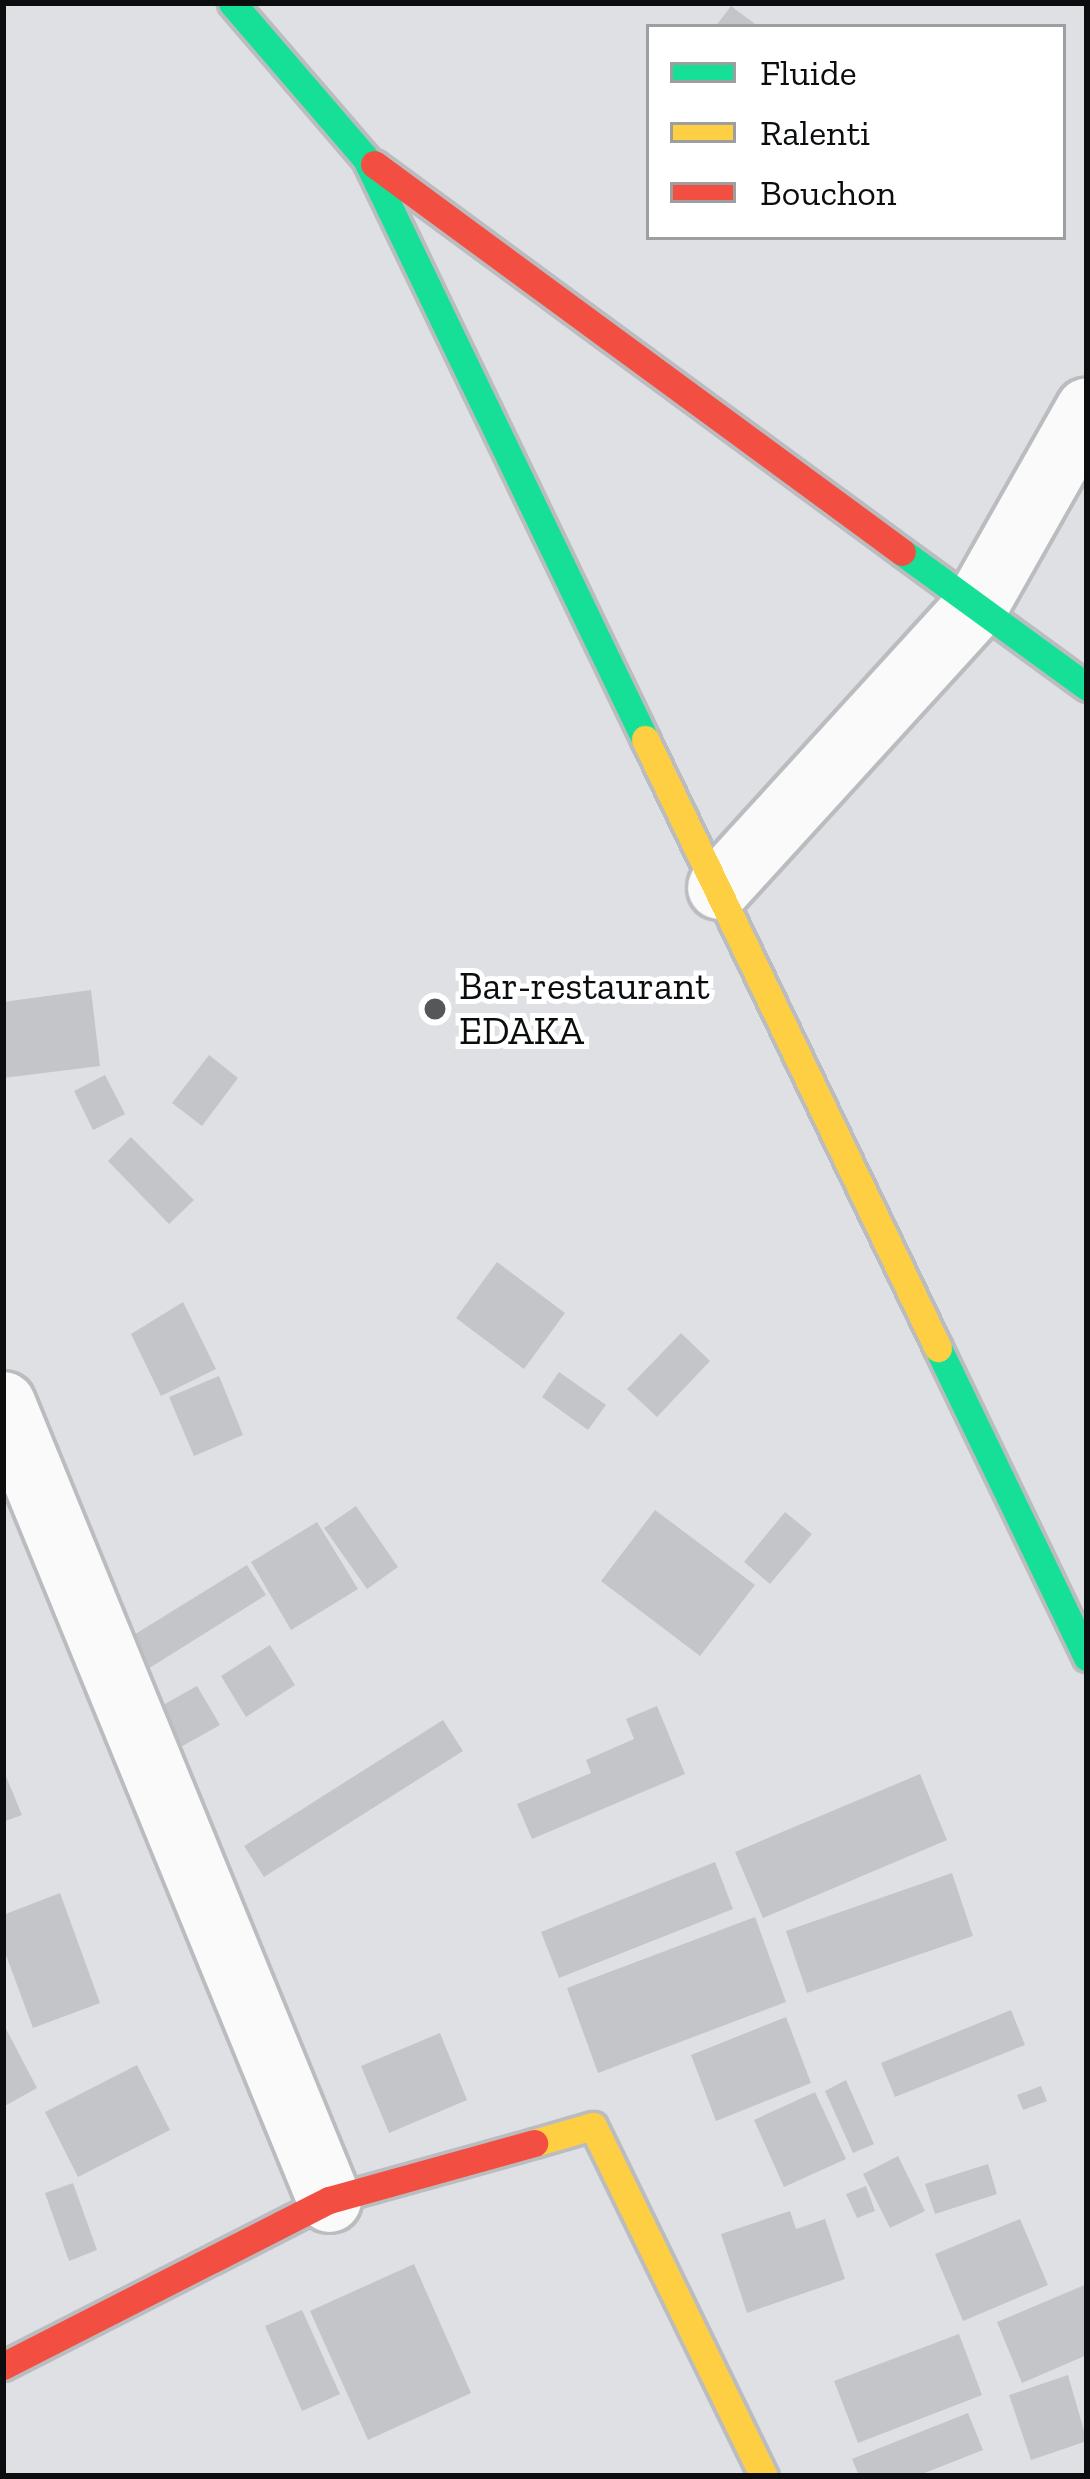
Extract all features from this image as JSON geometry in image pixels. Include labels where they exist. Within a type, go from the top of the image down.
[{"type":"street","points":[[232,3],[366,159],[1087,687]]},
{"type":"street","points":[[366,159],[1087,1657]]},
{"type":"street","points":[[719,887],[975,608],[1087,409]]},
{"type":"street","points":[[3,1403],[328,2200]]},
{"type":"street","points":[[3,2366],[328,2200],[593,2126],[764,2476]]},
{"type":"building","points":[[731,6],[755,24],[717,24]]},
{"type":"building","points":[[91,990],[100,1066],[3,1078],[3,1002]]},
{"type":"building","points":[[209,1055],[238,1078],[202,1126],[172,1103]]},
{"type":"building","points":[[105,1075],[125,1114],[93,1130],[74,1091]]},
{"type":"building","points":[[131,1137],[194,1200],[169,1224],[108,1161]]},
{"type":"building","points":[[497,1262],[565,1313],[524,1369],[456,1318]]},
{"type":"building","points":[[183,1302],[216,1369],[161,1396],[131,1334]]},
{"type":"building","points":[[681,1333],[710,1361],[657,1417],[627,1389]]},
{"type":"building","points":[[559,1372],[606,1405],[588,1430],[542,1397]]},
{"type":"building","points":[[219,1376],[243,1435],[194,1456],[169,1397]]},
{"type":"building","points":[[356,1506],[398,1567],[367,1589],[324,1528]]},
{"type":"building","points":[[655,1510],[755,1585],[700,1656],[601,1581]]},
{"type":"building","points":[[785,1512],[812,1534],[770,1584],[744,1562]]},
{"type":"building","points":[[317,1522],[358,1589],[291,1630],[251,1562]]},
{"type":"building","points":[[247,1565],[266,1595],[143,1672],[124,1641]]},
{"type":"building","points":[[270,1645],[295,1685],[246,1717],[221,1676]]},
{"type":"building","points":[[197,1686],[220,1725],[170,1753],[147,1714]]},
{"type":"building","points":[[657,1706],[685,1774],[532,1839],[517,1804],[591,1773],[586,1760],[634,1739],[626,1719]]},
{"type":"building","points":[[443,1720],[463,1751],[264,1877],[244,1846]]},
{"type":"building","points":[[3,1769],[22,1815],[3,1822]]},
{"type":"building","points":[[920,1774],[947,1840],[763,1918],[735,1852]]},
{"type":"building","points":[[715,1862],[733,1909],[559,1978],[541,1932]]},
{"type":"building","points":[[952,1873],[973,1936],[807,1993],[786,1931]]},
{"type":"building","points":[[60,1893],[100,2003],[33,2028],[3,1947],[3,1915]]},
{"type":"building","points":[[755,1917],[786,2002],[598,2073],[567,1988]]},
{"type":"building","points":[[1011,2010],[1025,2045],[895,2097],[881,2063]]},
{"type":"building","points":[[786,2017],[811,2083],[716,2121],[691,2055]]},
{"type":"building","points":[[3,2023],[37,2088],[3,2107]]},
{"type":"building","points":[[440,2033],[467,2100],[389,2133],[361,2066]]},
{"type":"building","points":[[137,2065],[170,2130],[78,2177],[45,2112]]},
{"type":"building","points":[[846,2080],[874,2144],[853,2153],[825,2091]]},
{"type":"building","points":[[1041,2086],[1047,2101],[1023,2110],[1017,2095]]},
{"type":"building","points":[[815,2092],[846,2159],[784,2187],[754,2120]]},
{"type":"building","points":[[898,2156],[925,2211],[890,2228],[863,2174]]},
{"type":"building","points":[[988,2164],[997,2194],[935,2214],[925,2184]]},
{"type":"building","points":[[73,2183],[97,2250],[69,2261],[45,2193]]},
{"type":"building","points":[[866,2186],[875,2211],[857,2218],[846,2194]]},
{"type":"building","points":[[790,2211],[796,2229],[825,2219],[845,2279],[747,2313],[721,2234]]},
{"type":"building","points":[[1020,2219],[1048,2285],[963,2321],[935,2254]]},
{"type":"building","points":[[414,2264],[471,2393],[368,2440],[310,2311]]},
{"type":"building","points":[[1087,2284],[1087,2355],[1022,2383],[997,2322]]},
{"type":"building","points":[[302,2310],[340,2394],[302,2411],[265,2326]]},
{"type":"building","points":[[959,2334],[982,2395],[858,2443],[834,2381]]},
{"type":"building","points":[[1068,2375],[1087,2441],[1031,2460],[1009,2395]]},
{"type":"building","points":[[968,2413],[983,2450],[917,2476],[859,2476],[852,2459]]},
{"type":"traffic: fast","points":[[232,3],[366,159],[645,739]]},
{"type":"traffic: fast","points":[[902,552],[1087,687]]},
{"type":"traffic: fast","points":[[938,1348],[1087,1657]]},
{"type":"traffic: slow","points":[[645,739],[938,1348]]},
{"type":"traffic: slow","points":[[534,2143],[593,2126],[764,2476]]},
{"type":"traffic: jam","points":[[374,164],[902,552]]},
{"type":"traffic: jam","points":[[3,2366],[329,2200],[534,2143]]},
{"type":"place","name":"Bar-restaurant EDAKA","points":[[435,1009]]}]
